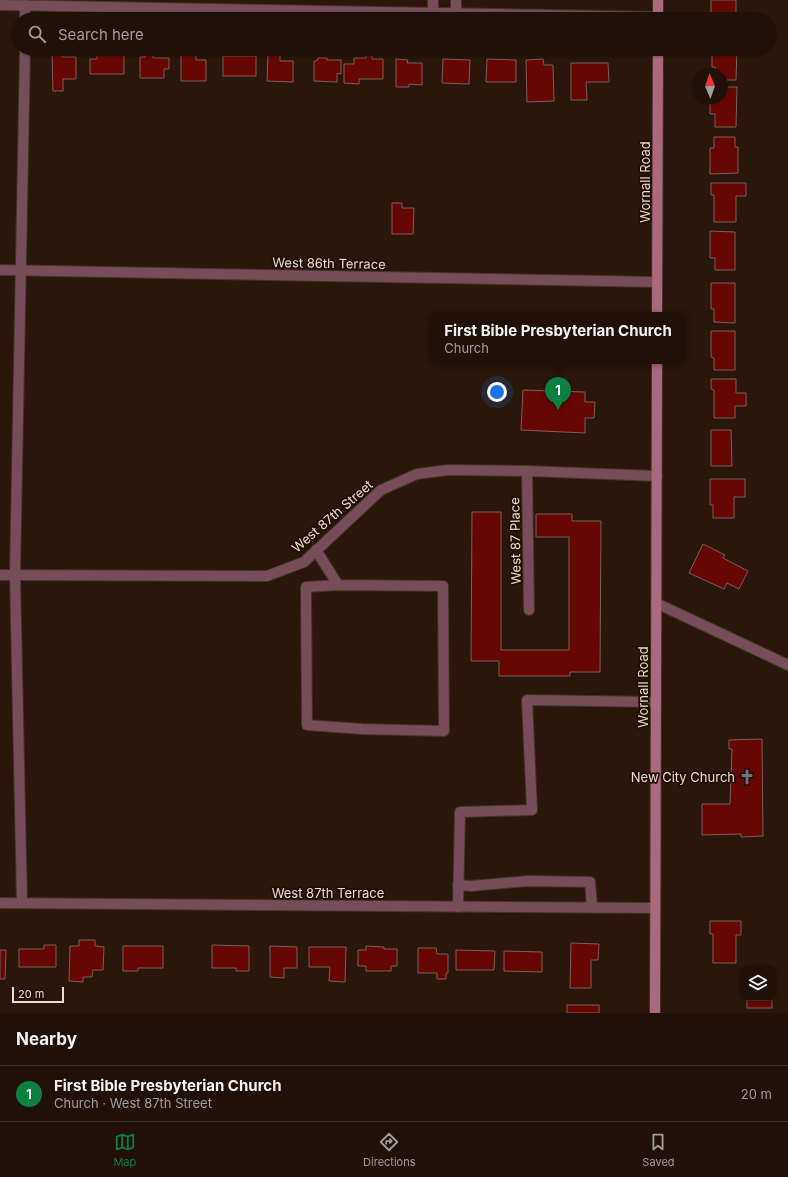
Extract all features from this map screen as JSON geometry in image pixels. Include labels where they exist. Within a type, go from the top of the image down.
[{"type":"main road","points":[[658,0],[658,12]]},
{"type":"main road","name":"Wornall Road","points":[[657,312],[658,56]]},
{"type":"main road","name":"Wornall Road","points":[[655,1013],[657,364]]},
{"type":"street","points":[[0,4],[433,12],[432,0]]},
{"type":"street","points":[[456,0],[456,12]]},
{"type":"street","points":[[26,5],[26,12]]},
{"type":"street","points":[[22,903],[15,575],[24,56]]},
{"type":"street","name":"West 86th Terrace","points":[[0,270],[657,282]]},
{"type":"street","name":"West 87th Street","points":[[0,574],[267,576],[304,562],[381,490],[417,474],[448,470],[527,471],[657,476]]},
{"type":"street","name":"West 87 Place","points":[[527,471],[529,610]]},
{"type":"street","points":[[316,550],[338,585]]},
{"type":"street","points":[[338,585],[443,586],[444,731],[362,729],[307,725],[306,587],[338,585]]},
{"type":"street","points":[[656,602],[788,665]]},
{"type":"street","points":[[458,906],[460,812],[532,810],[527,700],[656,702]]},
{"type":"street","points":[[458,885],[470,886],[528,881],[590,882],[592,907]]},
{"type":"street","name":"West 87th Terrace","points":[[0,903],[655,908]]},
{"type":"building","points":[[711,0],[736,0],[736,12],[711,12]]},
{"type":"building","points":[[52,56],[76,57],[76,79],[63,79],[63,91],[53,91]]},
{"type":"building","points":[[97,56],[124,56],[124,74],[90,74],[90,59],[97,59]]},
{"type":"building","points":[[153,56],[153,58],[169,58],[169,69],[164,69],[164,78],[140,78],[140,57]]},
{"type":"building","points":[[181,56],[196,56],[196,60],[206,60],[206,81],[181,81]]},
{"type":"building","points":[[223,56],[256,56],[256,76],[223,76]]},
{"type":"building","points":[[268,56],[280,56],[280,61],[293,61],[293,82],[267,81]]},
{"type":"building","points":[[366,56],[372,56],[372,59],[383,59],[383,79],[359,79],[359,84],[344,83],[344,64],[354,64],[354,58],[366,58]]},
{"type":"building","points":[[712,56],[737,56],[736,80],[728,80],[728,68],[712,67]]},
{"type":"building","points":[[318,58],[327,58],[327,60],[341,60],[341,74],[337,73],[337,82],[314,81],[314,61],[317,61]]},
{"type":"building","points":[[396,59],[408,60],[407,63],[422,63],[422,85],[409,84],[409,87],[396,87]]},
{"type":"building","points":[[443,59],[470,60],[469,84],[442,83]]},
{"type":"building","points":[[487,59],[516,60],[516,82],[486,82]]},
{"type":"building","points":[[543,59],[544,65],[553,65],[554,101],[527,102],[526,60]]},
{"type":"building","points":[[571,63],[608,63],[609,82],[586,82],[587,100],[571,100]]},
{"type":"building","points":[[728,87],[737,87],[736,127],[715,127],[715,114],[710,114],[710,104],[728,104]]},
{"type":"building","points":[[714,137],[735,137],[735,147],[738,147],[738,173],[710,174],[710,148],[714,148]]},
{"type":"building","points":[[711,183],[746,183],[746,196],[736,196],[736,222],[714,222],[714,195],[711,195]]},
{"type":"building","points":[[392,203],[402,203],[402,208],[414,208],[413,234],[392,234]]},
{"type":"building","points":[[710,231],[735,232],[735,270],[715,270],[715,258],[710,258]]},
{"type":"building","points":[[711,283],[735,283],[735,323],[714,322],[714,309],[711,309]]},
{"type":"building","points":[[711,331],[735,331],[735,370],[714,370],[714,358],[711,357]]},
{"type":"building","points":[[711,379],[736,379],[736,393],[746,393],[746,406],[735,406],[735,418],[714,418],[714,390],[711,389]]},
{"type":"building","points":[[523,390],[585,392],[585,402],[595,402],[594,418],[585,418],[585,433],[521,430]]},
{"type":"building","points":[[711,430],[731,430],[732,466],[711,466]]},
{"type":"building","points":[[710,479],[745,479],[745,497],[734,497],[734,518],[713,518],[713,505],[710,505]]},
{"type":"building","points":[[472,512],[501,512],[501,650],[569,650],[569,537],[536,537],[536,514],[572,514],[572,521],[601,521],[600,672],[570,672],[570,676],[499,676],[499,661],[471,661]]},
{"type":"building","points":[[703,544],[725,555],[723,558],[748,571],[739,589],[727,583],[724,589],[689,573]]},
{"type":"building","name":"New City Church","points":[[762,739],[763,836],[741,837],[741,834],[702,835],[702,804],[730,804],[732,749],[729,749],[729,740]]},
{"type":"building","points":[[710,921],[741,921],[741,935],[736,935],[736,963],[713,963],[713,934],[710,934]]},
{"type":"building","points":[[79,940],[95,940],[95,946],[104,947],[103,970],[93,970],[92,977],[83,977],[83,982],[69,981],[70,946],[79,946]]},
{"type":"building","points":[[571,943],[599,944],[598,960],[591,960],[591,988],[570,988]]},
{"type":"building","points":[[44,945],[56,945],[56,967],[19,967],[19,949],[44,949]]},
{"type":"building","points":[[212,945],[249,946],[249,971],[236,971],[236,968],[212,968]]},
{"type":"building","points":[[123,946],[163,946],[163,968],[138,968],[138,971],[123,971]]},
{"type":"building","points":[[270,946],[297,947],[297,968],[284,968],[284,978],[270,977]]},
{"type":"building","points":[[366,946],[384,947],[384,949],[397,949],[397,966],[391,966],[391,971],[366,971],[366,966],[358,966],[358,950],[366,950]]},
{"type":"building","points":[[309,947],[346,947],[345,982],[329,981],[330,967],[309,967]]},
{"type":"building","points":[[418,948],[436,948],[437,954],[448,954],[448,973],[446,973],[446,979],[437,979],[437,973],[418,973]]},
{"type":"building","points":[[0,950],[6,950],[5,979],[0,979]]},
{"type":"building","points":[[456,950],[495,951],[494,970],[456,970]]},
{"type":"building","points":[[504,951],[542,952],[542,972],[504,971]]},
{"type":"building","points":[[747,1001],[772,1001],[772,1008],[747,1008]]},
{"type":"building","points":[[567,1005],[599,1005],[599,1013],[567,1013]]},
{"type":"place","name":"First Bible Presbyterian Church","points":[[558,410]]},
{"type":"place","name":"New City Church","points":[[747,777]]}]
